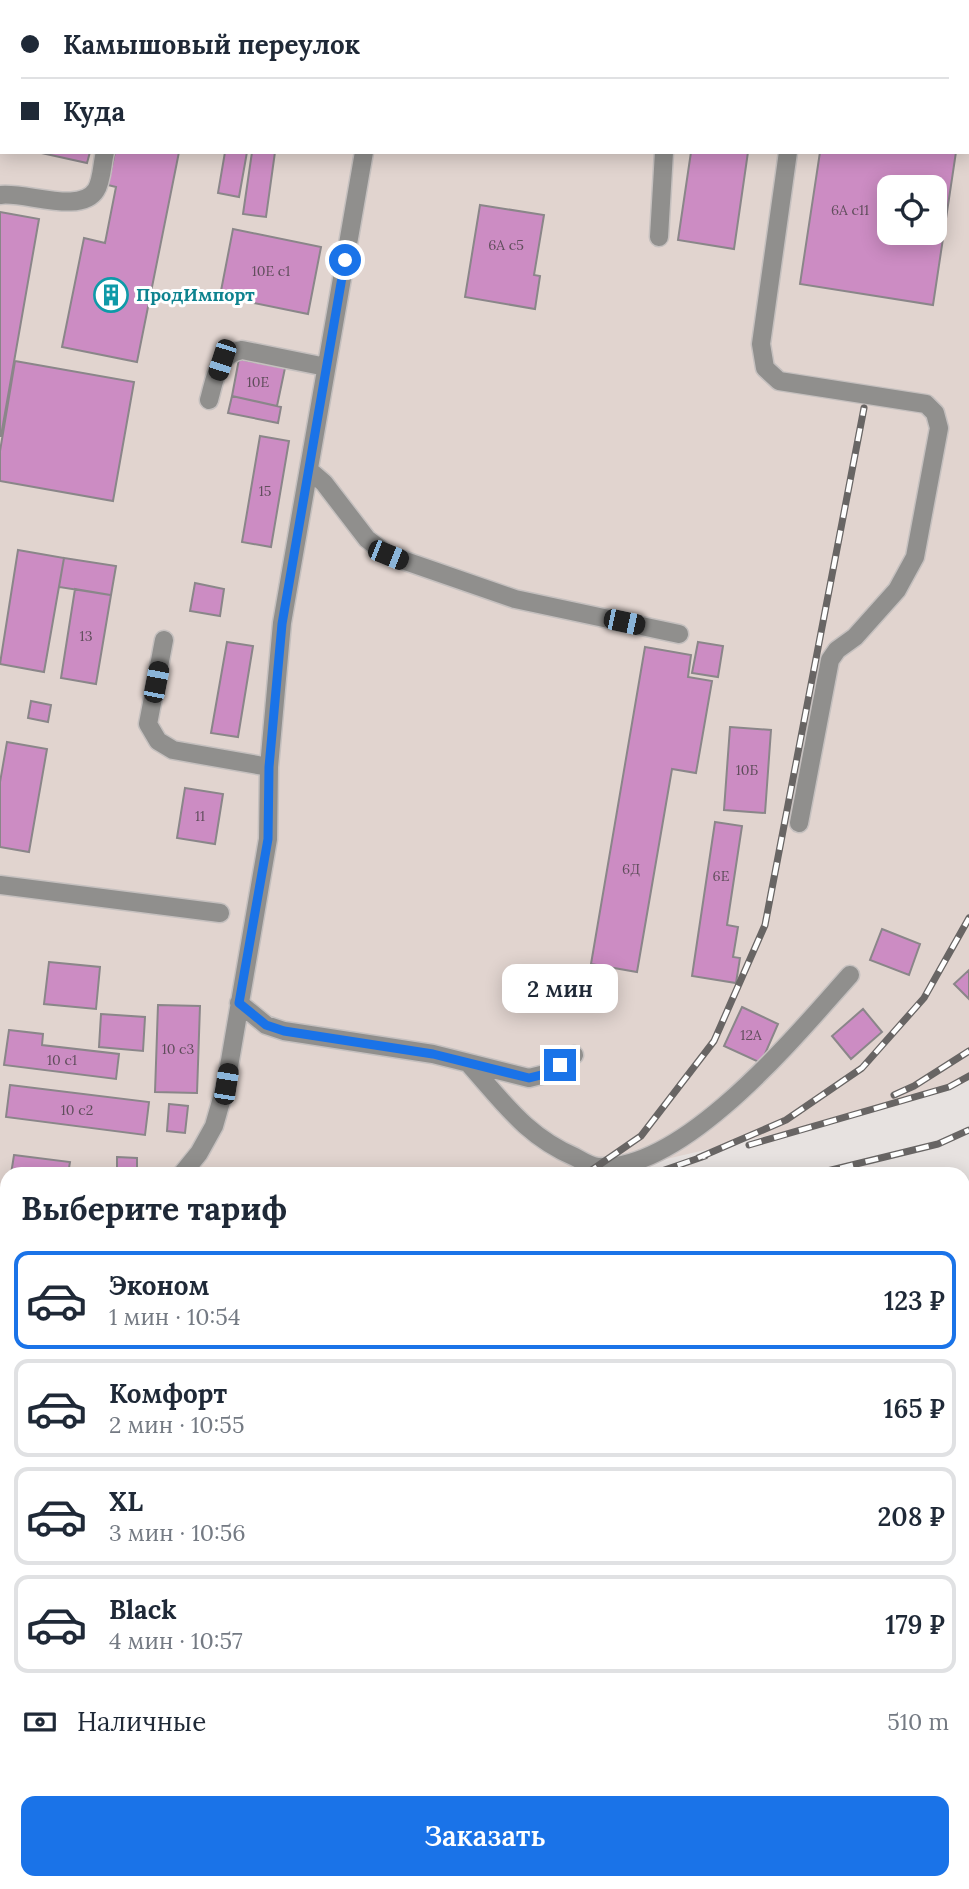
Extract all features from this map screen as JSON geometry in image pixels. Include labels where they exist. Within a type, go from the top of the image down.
[{"type":"lane","points":[[0,195],[54,201],[78,201],[90,197],[97,189],[105,154]]},
{"type":"lane","points":[[188,1167],[199,1153],[222,1104],[268,839],[269,767],[282,624],[364,154]]},
{"type":"lane","points":[[659,237],[664,154]]},
{"type":"lane","points":[[788,154],[761,344],[765,368],[779,381],[801,386],[926,404],[935,413],[939,428],[915,557],[897,590],[855,637],[837,650],[830,660],[799,823]]},
{"type":"lane","points":[[209,400],[222,360],[232,351],[242,350],[326,367]]},
{"type":"lane","points":[[309,470],[324,483],[367,539],[388,555],[514,599],[679,634]]},
{"type":"lane","points":[[164,640],[148,724],[158,741],[173,750],[269,767]]},
{"type":"lane","points":[[0,885],[220,913]]},
{"type":"lane","points":[[604,1167],[635,1162],[667,1150],[764,1072],[850,975]]},
{"type":"lane","points":[[239,1003],[266,1025],[284,1031],[433,1054],[529,1078],[545,1074],[574,1055]]},
{"type":"lane","points":[[468,1064],[532,1134],[550,1146],[596,1167]]},
{"type":"shaded area","points":[[0,154],[969,154],[969,1080],[903,1104],[632,1167],[0,1167]]},
{"type":"building","points":[[46,154],[89,154],[87,163]]},
{"type":"building","name":"ПродИмпорт","points":[[115,154],[179,154],[137,362],[62,347],[84,238],[105,243],[116,187],[108,185]]},
{"type":"building","points":[[225,154],[247,154],[239,197],[218,193]]},
{"type":"building","points":[[252,154],[275,154],[266,217],[243,214]]},
{"type":"building","points":[[691,154],[748,154],[734,249],[678,240]]},
{"type":"building","points":[[820,154],[956,154],[947,212],[947,175],[877,175],[877,245],[942,245],[933,305],[800,284]]},
{"type":"building","points":[[480,205],[544,215],[534,275],[540,276],[535,309],[465,297]]},
{"type":"building","points":[[0,212],[39,219],[1,436],[0,436]]},
{"type":"building","points":[[233,229],[321,247],[308,314],[220,296]]},
{"type":"building","points":[[239,359],[285,368],[277,406],[232,396]]},
{"type":"building","points":[[15,361],[134,382],[113,501],[0,481],[0,451]]},
{"type":"building","points":[[232,396],[281,407],[278,423],[228,413]]},
{"type":"building","points":[[260,436],[289,441],[271,547],[242,542]]},
{"type":"building","points":[[18,550],[64,558],[44,672],[0,664]]},
{"type":"building","points":[[64,558],[116,566],[111,595],[59,587]]},
{"type":"building","points":[[195,583],[224,589],[220,616],[190,611]]},
{"type":"building","points":[[75,589],[111,595],[96,684],[61,678]]},
{"type":"building","points":[[227,642],[253,646],[238,737],[211,733]]},
{"type":"building","points":[[698,642],[723,646],[718,677],[692,673]]},
{"type":"building","points":[[645,647],[691,655],[688,677],[712,681],[696,773],[672,769],[637,972],[591,964]]},
{"type":"building","points":[[31,701],[51,705],[48,722],[28,718]]},
{"type":"building","points":[[730,727],[771,730],[765,813],[724,810]]},
{"type":"building","points":[[7,742],[47,749],[29,852],[0,847],[0,782]]},
{"type":"building","points":[[185,788],[223,794],[215,844],[177,838]]},
{"type":"building","points":[[715,822],[742,826],[727,925],[738,927],[733,957],[740,958],[736,983],[692,976]]},
{"type":"building","points":[[882,929],[920,944],[909,975],[870,960]]},
{"type":"building","points":[[49,962],[100,967],[96,1009],[44,1004]]},
{"type":"building","points":[[969,970],[969,999],[954,984]]},
{"type":"building","points":[[158,1005],[200,1006],[197,1093],[155,1092]]},
{"type":"building","points":[[742,1007],[778,1024],[761,1063],[724,1046]]},
{"type":"building","points":[[863,1009],[882,1032],[851,1059],[832,1036]]},
{"type":"building","points":[[101,1014],[145,1017],[143,1051],[99,1047]]},
{"type":"building","points":[[9,1030],[43,1034],[42,1045],[119,1054],[116,1079],[4,1065]]},
{"type":"building","points":[[10,1085],[149,1102],[145,1135],[6,1117]]},
{"type":"building","points":[[169,1104],[188,1106],[185,1133],[167,1131]]},
{"type":"building","points":[[14,1155],[70,1162],[69,1167],[12,1167]]},
{"type":"building","points":[[117,1157],[137,1158],[137,1167],[117,1167]]},
{"type":"railway","points":[[596,1167],[641,1136],[714,1041],[765,925],[864,408]]},
{"type":"railway","points":[[698,1158],[786,1120],[862,1068],[924,998],[969,918]]},
{"type":"railway","points":[[894,1095],[914,1086],[969,1051]]},
{"type":"railway","points":[[749,1145],[949,1087],[969,1076]]},
{"type":"railway","points":[[844,1167],[938,1144],[969,1130]]},
{"type":"railway","points":[[673,1167],[705,1156]]},
{"type":"place","name":"ПродИмпорт","points":[[111,295]]},
{"type":"route","points":[[345,260],[282,624],[269,767],[268,839],[239,1003],[266,1025],[284,1031],[433,1054],[529,1078],[545,1074],[560,1065]]}]
